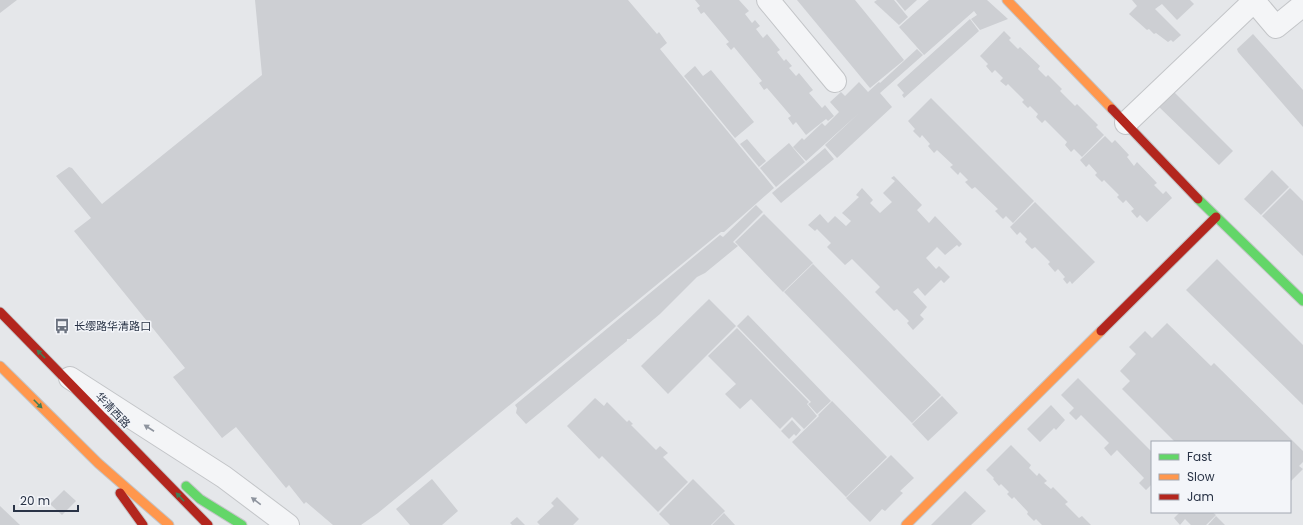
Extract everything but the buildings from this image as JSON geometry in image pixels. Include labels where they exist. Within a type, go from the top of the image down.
[{"type":"street","points":[[768,0],[835,81]]},
{"type":"street","points":[[1007,0],[1216,217],[1303,301]]},
{"type":"street","points":[[1126,123],[1254,1],[1276,27],[1303,5]]},
{"type":"street","points":[[906,525],[1216,217]]},
{"type":"street","name":"华清西路","points":[[0,312],[208,525]]},
{"type":"street","points":[[0,366],[98,463],[170,525]]},
{"type":"street","points":[[54,367],[224,477],[288,525]]},
{"type":"street","points":[[78,391],[165,468]]},
{"type":"street","points":[[98,463],[143,525]]},
{"type":"street","points":[[177,478],[200,499],[242,525]]},
{"type":"traffic: fast","points":[[1198,199],[1303,301]]},
{"type":"traffic: fast","points":[[186,486],[200,499],[242,525]]},
{"type":"traffic: slow","points":[[1007,0],[1112,109]]},
{"type":"traffic: slow","points":[[906,525],[1101,331]]},
{"type":"traffic: slow","points":[[0,366],[98,463],[169,525]]},
{"type":"traffic: jam","points":[[1112,109],[1198,199]]},
{"type":"traffic: jam","points":[[1101,331],[1216,217]]},
{"type":"traffic: jam","points":[[0,312],[208,525]]},
{"type":"traffic: jam","points":[[120,493],[143,525]]},
{"type":"place","name":"长缨路华清路口","points":[[62,326]]}]
